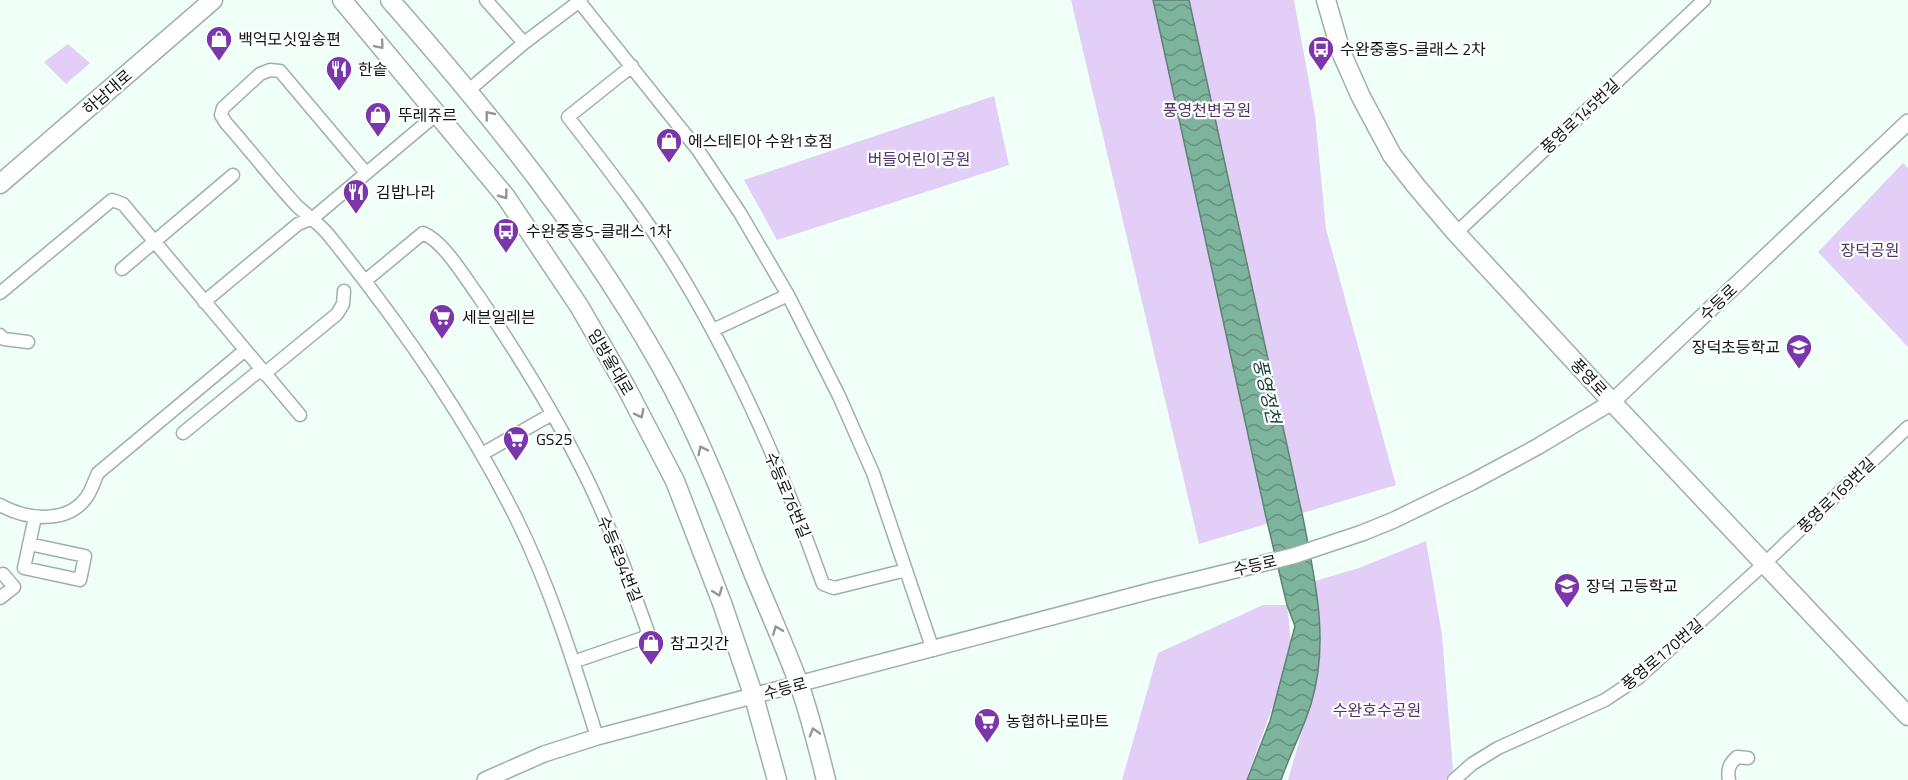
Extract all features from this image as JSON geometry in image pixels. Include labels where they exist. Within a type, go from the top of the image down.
[{"type":"main road","name":"하남대로","points":[[0,184],[213,0]]},
{"type":"main road","points":[[326,0],[356,17]]},
{"type":"main road","name":"임방울대로","points":[[342,0],[506,197],[579,306],[627,387],[675,482],[726,614],[754,697],[777,780]]},
{"type":"main road","points":[[390,0],[469,90],[527,164],[598,263],[662,369],[711,468],[799,685],[814,731],[826,780]]},
{"type":"main road","name":"풍영로","points":[[1326,0],[1341,51],[1360,97],[1378,132],[1410,178],[1456,233],[1612,402],[1908,716]]},
{"type":"street","points":[[486,0],[524,43]]},
{"type":"street","name":"풍영로145번길","points":[[1456,233],[1704,0]]},
{"type":"street","points":[[469,90],[524,43],[580,1],[698,150],[730,197],[788,295],[839,396],[873,473],[933,650]]},
{"type":"street","name":"수등로76번길","points":[[632,66],[568,117],[636,205],[687,284],[728,357],[807,539],[823,584],[834,588],[906,570]]},
{"type":"street","points":[[366,173],[280,71],[270,70],[260,74],[223,108],[221,115],[299,207],[313,218],[365,281],[418,354],[482,454],[517,521],[544,584],[573,662],[597,737]]},
{"type":"street","points":[[204,303],[298,224],[313,218],[438,113]]},
{"type":"street","name":"수등로","points":[[485,780],[543,754],[597,737],[1238,568],[1293,556],[1394,520],[1537,447],[1612,402],[1908,122]]},
{"type":"street","points":[[122,269],[233,175]]},
{"type":"street","points":[[0,293],[112,200],[123,204],[300,415]]},
{"type":"street","name":"수등로94번길","points":[[365,281],[423,232],[434,237],[462,272],[503,332],[552,414],[590,485],[648,632],[643,638],[573,662]]},
{"type":"street","points":[[183,433],[337,314],[343,304],[344,291]]},
{"type":"street","points":[[712,330],[788,295]]},
{"type":"street","points":[[0,335],[4,339],[28,342]]},
{"type":"street","points":[[0,505],[13,512],[35,517],[54,516],[78,507],[87,498],[98,473],[244,351]]},
{"type":"street","points":[[482,454],[552,414]]},
{"type":"street","name":"풍영로169번길","points":[[1765,563],[1908,427]]},
{"type":"street","points":[[29,544],[85,556],[80,580],[24,568],[29,544],[35,517]]},
{"type":"street","points":[[0,598],[14,587],[2,575],[26,558]]},
{"type":"street","name":"풍영로170번길","points":[[1454,780],[1498,748],[1605,700],[1638,678],[1765,563]]},
{"type":"street","points":[[1729,780],[1728,769],[1732,762],[1737,757],[1748,758]]},
{"type":"green space","name":"풍영천변공원","points":[[1071,0],[1294,0],[1315,115],[1326,229],[1396,485],[1199,544]]},
{"type":"green space","points":[[68,44],[90,63],[66,84],[44,62]]},
{"type":"green space","name":"버들어린이공원","points":[[994,96],[1009,165],[777,240],[744,180]]},
{"type":"green space","name":"장덕공원","points":[[1903,163],[1908,168],[1908,347],[1818,252]]},
{"type":"green space","name":"수완호수공원","points":[[1426,541],[1442,635],[1453,770],[1445,780],[1288,780],[1307,714],[1315,581],[1359,568]]},
{"type":"green space","points":[[1263,605],[1287,605],[1291,642],[1275,700],[1246,780],[1122,780],[1158,653]]},
{"type":"water","name":"풍영정천","points":[[1153,0],[1189,0],[1303,518],[1316,587],[1320,634],[1317,681],[1308,714],[1281,780],[1247,780],[1270,721],[1295,626],[1287,605],[1266,517]]},
{"type":"place","name":"백억모싯잎송편","points":[[219,62]]},
{"type":"place","name":"수완중흥S-클래스 2차","points":[[1321,72]]},
{"type":"place","name":"한솥","points":[[339,92]]},
{"type":"place","name":"뚜레쥬르","points":[[378,138]]},
{"type":"place","name":"에스테티아 수완1호점","points":[[669,164]]},
{"type":"place","name":"김밥나라","points":[[356,215]]},
{"type":"place","name":"수완중흥S-클래스 1차","points":[[506,254]]},
{"type":"place","name":"세븐일레븐","points":[[442,340]]},
{"type":"place","name":"장덕초등학교","points":[[1799,370]]},
{"type":"place","name":"GS25","points":[[516,462]]},
{"type":"place","name":"장덕 고등학교","points":[[1567,609]]},
{"type":"place","name":"참고깃간","points":[[651,666]]},
{"type":"place","name":"농협하나로마트","points":[[987,744]]}]
